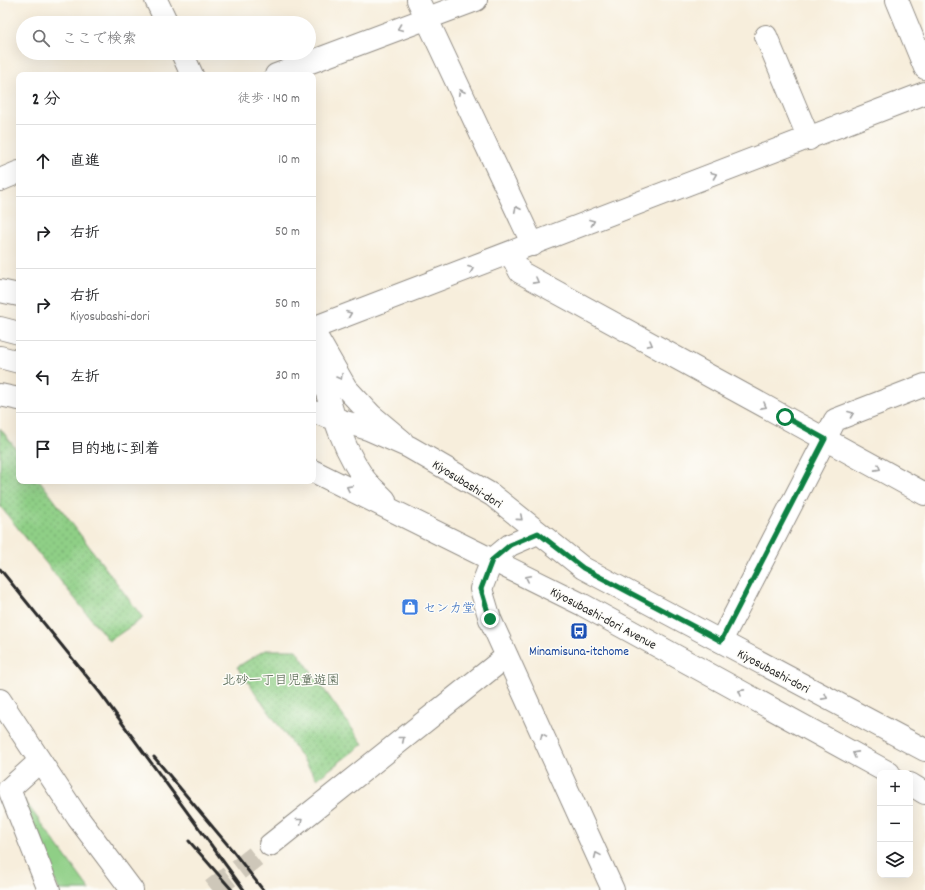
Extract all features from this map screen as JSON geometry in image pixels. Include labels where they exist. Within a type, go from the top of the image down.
[{"type":"street","points":[[156,0],[164,16]]},
{"type":"street","points":[[316,57],[422,9],[476,0]]},
{"type":"street","points":[[897,0],[925,68]]},
{"type":"street","points":[[422,9],[532,245]]},
{"type":"street","points":[[766,36],[808,139]]},
{"type":"street","points":[[185,60],[191,72]]},
{"type":"street","points":[[283,72],[309,60]]},
{"type":"street","points":[[316,327],[511,254],[925,93]]},
{"type":"street","points":[[0,180],[16,173]]},
{"type":"street","points":[[511,254],[520,272],[925,494]]},
{"type":"street","points":[[0,291],[16,294]]},
{"type":"street","points":[[0,328],[16,332]]},
{"type":"street","points":[[316,337],[346,388],[371,415],[409,447]]},
{"type":"street","points":[[316,347],[335,419],[348,450],[364,478],[397,512]]},
{"type":"street","points":[[0,357],[16,361]]},
{"type":"street","points":[[721,641],[835,420],[925,385]]},
{"type":"street","points":[[0,395],[16,398]]},
{"type":"street","name":"Kiyosubashi-dori","points":[[316,413],[368,429],[409,447],[492,495],[583,568],[925,750]]},
{"type":"street","name":"Kiyosubashi-dori Avenue","points":[[316,472],[583,605],[884,770]]},
{"type":"street","points":[[538,533],[510,545],[492,560],[481,589],[490,619],[614,889]]},
{"type":"street","points":[[270,845],[507,656]]},
{"type":"street","points":[[0,700],[78,818],[132,890]]},
{"type":"street","points":[[40,761],[8,789],[49,890]]},
{"type":"street","points":[[913,786],[925,792]]},
{"type":"green space","points":[[0,428],[16,449],[16,484],[42,484],[143,618],[109,641],[0,506]]},
{"type":"green space","name":"北砂一丁目児童遊園","points":[[265,650],[296,650],[363,744],[317,779],[237,667]]},
{"type":"green space","points":[[22,797],[90,890],[59,890]]},
{"type":"tunnel","points":[[212,890],[270,845]]},
{"type":"railway","points":[[0,569],[101,694],[244,890]]},
{"type":"railway","points":[[154,757],[232,850],[263,890]]},
{"type":"railway","points":[[189,841],[232,890]]},
{"type":"place","name":"センカ堂","points":[[410,607]]},
{"type":"place","name":"Minamisuna-itchome","points":[[579,631]]},
{"type":"route","points":[[490,619],[481,589],[492,560],[510,545],[538,533],[583,568],[721,641],[825,439],[785,417]]}]
